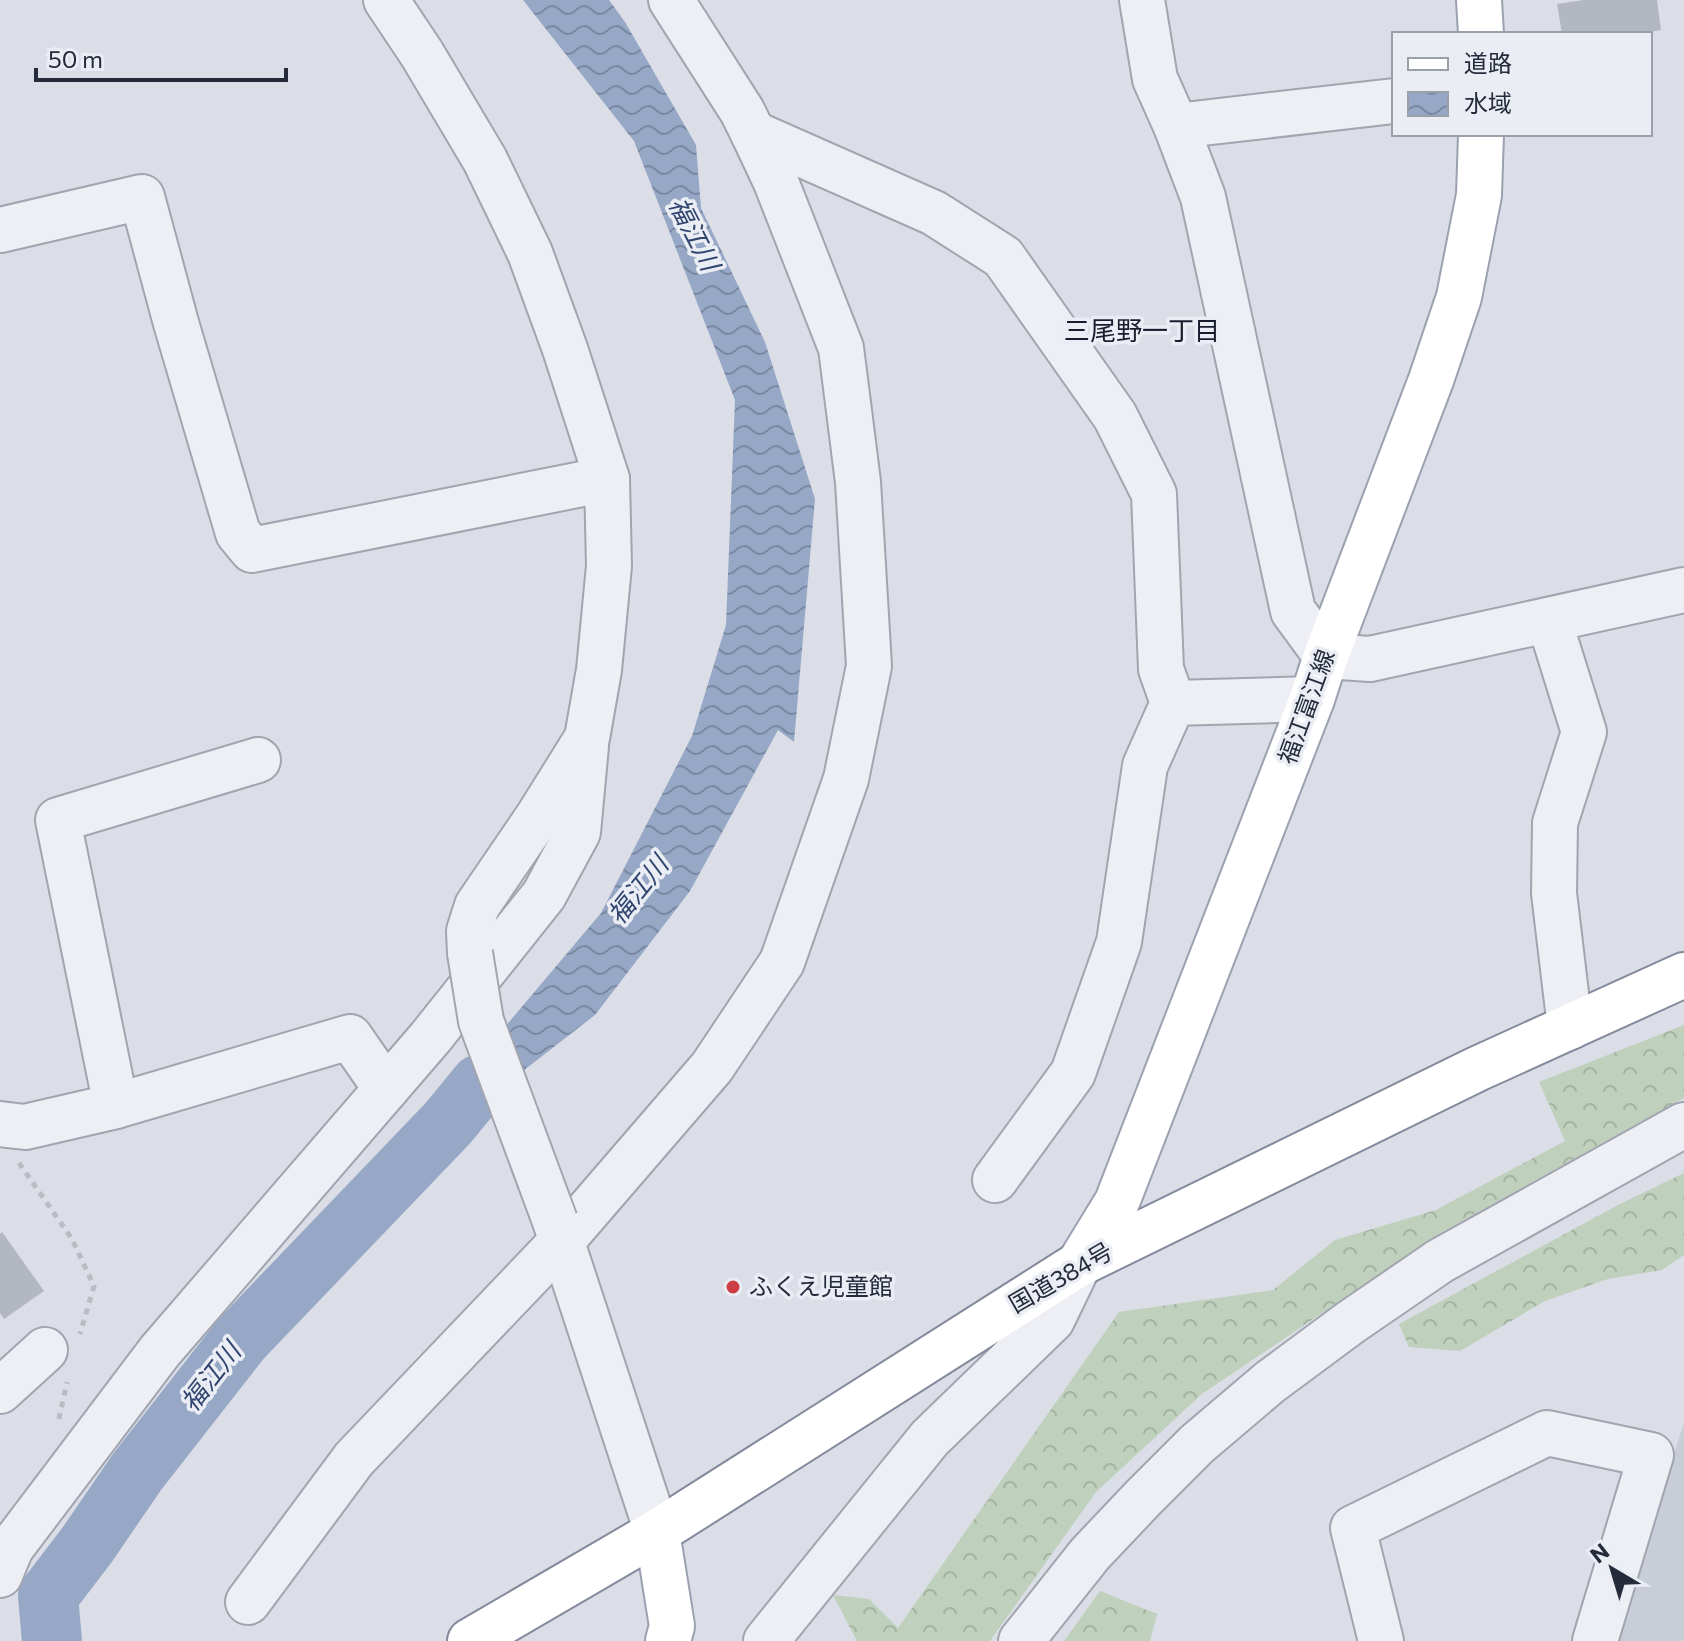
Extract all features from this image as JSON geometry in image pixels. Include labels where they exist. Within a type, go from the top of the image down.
[{"type":"main road","points":[[1479,0],[1481,32]]},
{"type":"main road","name":"福江富江線","points":[[1079,1264],[1117,1202],[1312,699],[1425,395],[1459,297],[1479,195],[1481,136]]},
{"type":"main road","name":"国道384号","points":[[470,1641],[657,1532],[1079,1264],[1463,1076],[1684,975]]},
{"type":"main road","points":[[657,1532],[672,1626],[668,1641]]},
{"type":"street","points":[[0,1575],[11,1548],[160,1351],[440,1026],[544,895],[578,832],[609,566],[607,479],[530,253],[485,160],[386,0]]},
{"type":"street","points":[[248,1602],[354,1459],[558,1231],[712,1067],[782,962],[846,779],[869,666],[858,482],[841,348],[776,182],[753,133],[671,0]]},
{"type":"street","points":[[1142,0],[1155,79],[1203,197],[1293,611],[1326,656],[1370,659],[1684,590]]},
{"type":"street","points":[[1176,126],[1392,101]]},
{"type":"street","points":[[753,133],[934,213],[1003,257],[1115,416],[1154,494],[1161,669],[1173,703],[1145,766],[1119,942],[1073,1073],[995,1180]]},
{"type":"street","points":[[0,230],[142,197],[238,533],[252,550],[607,479]]},
{"type":"street","points":[[1549,620],[1584,732],[1555,823],[1554,893],[1570,1027]]},
{"type":"street","points":[[1173,703],[1312,699]]},
{"type":"street","points":[[587,738],[477,906],[469,931],[470,953],[481,1021],[558,1231],[657,1532]]},
{"type":"street","points":[[116,1106],[58,820],[258,760]]},
{"type":"street","points":[[0,1124],[25,1127],[116,1106],[350,1037],[386,1089]]},
{"type":"street","points":[[1021,1641],[1090,1554],[1143,1498],[1197,1444],[1270,1382],[1440,1261],[1684,1125]]},
{"type":"street","points":[[766,1641],[930,1438],[1052,1320],[1079,1264]]},
{"type":"street","points":[[0,1391],[45,1350]]},
{"type":"street","points":[[1381,1641],[1353,1528],[1547,1433],[1651,1455],[1595,1641]]},
{"type":"shaded area","points":[[1684,1422],[1684,1641],[1616,1641]]},
{"type":"green space","points":[[1684,1025],[1684,1098],[1444,1231],[1202,1394],[1096,1492],[990,1641],[857,1641],[833,1595],[869,1599],[898,1628],[1119,1312],[1273,1290],[1335,1240],[1436,1210],[1565,1141],[1539,1082]]},
{"type":"green space","points":[[1684,1173],[1684,1255],[1662,1270],[1608,1279],[1545,1301],[1460,1351],[1409,1347],[1399,1324],[1618,1205]]},
{"type":"green space","points":[[1100,1591],[1157,1614],[1150,1641],[1064,1641]]},
{"type":"water","points":[[523,0],[609,0],[625,22],[696,145],[701,208],[765,342],[815,499],[794,742],[778,730],[690,891],[595,1015],[364,1194],[601,913],[692,736],[726,625],[735,400],[634,141]]},
{"type":"building","points":[[1584,0],[1657,0],[1661,30],[1562,32],[1557,4]]},
{"type":"building","points":[[2,1232],[44,1291],[4,1319],[0,1313]]},
{"type":"waterway","name":"福江川","points":[[52,1641],[48,1596],[137,1472],[241,1339],[448,1123],[480,1084]]},
{"type":"place","name":"ふくえ児童館","points":[[733,1287]]},
{"type":"district","name":"三尾野一丁目","points":[[1142,331]]}]
